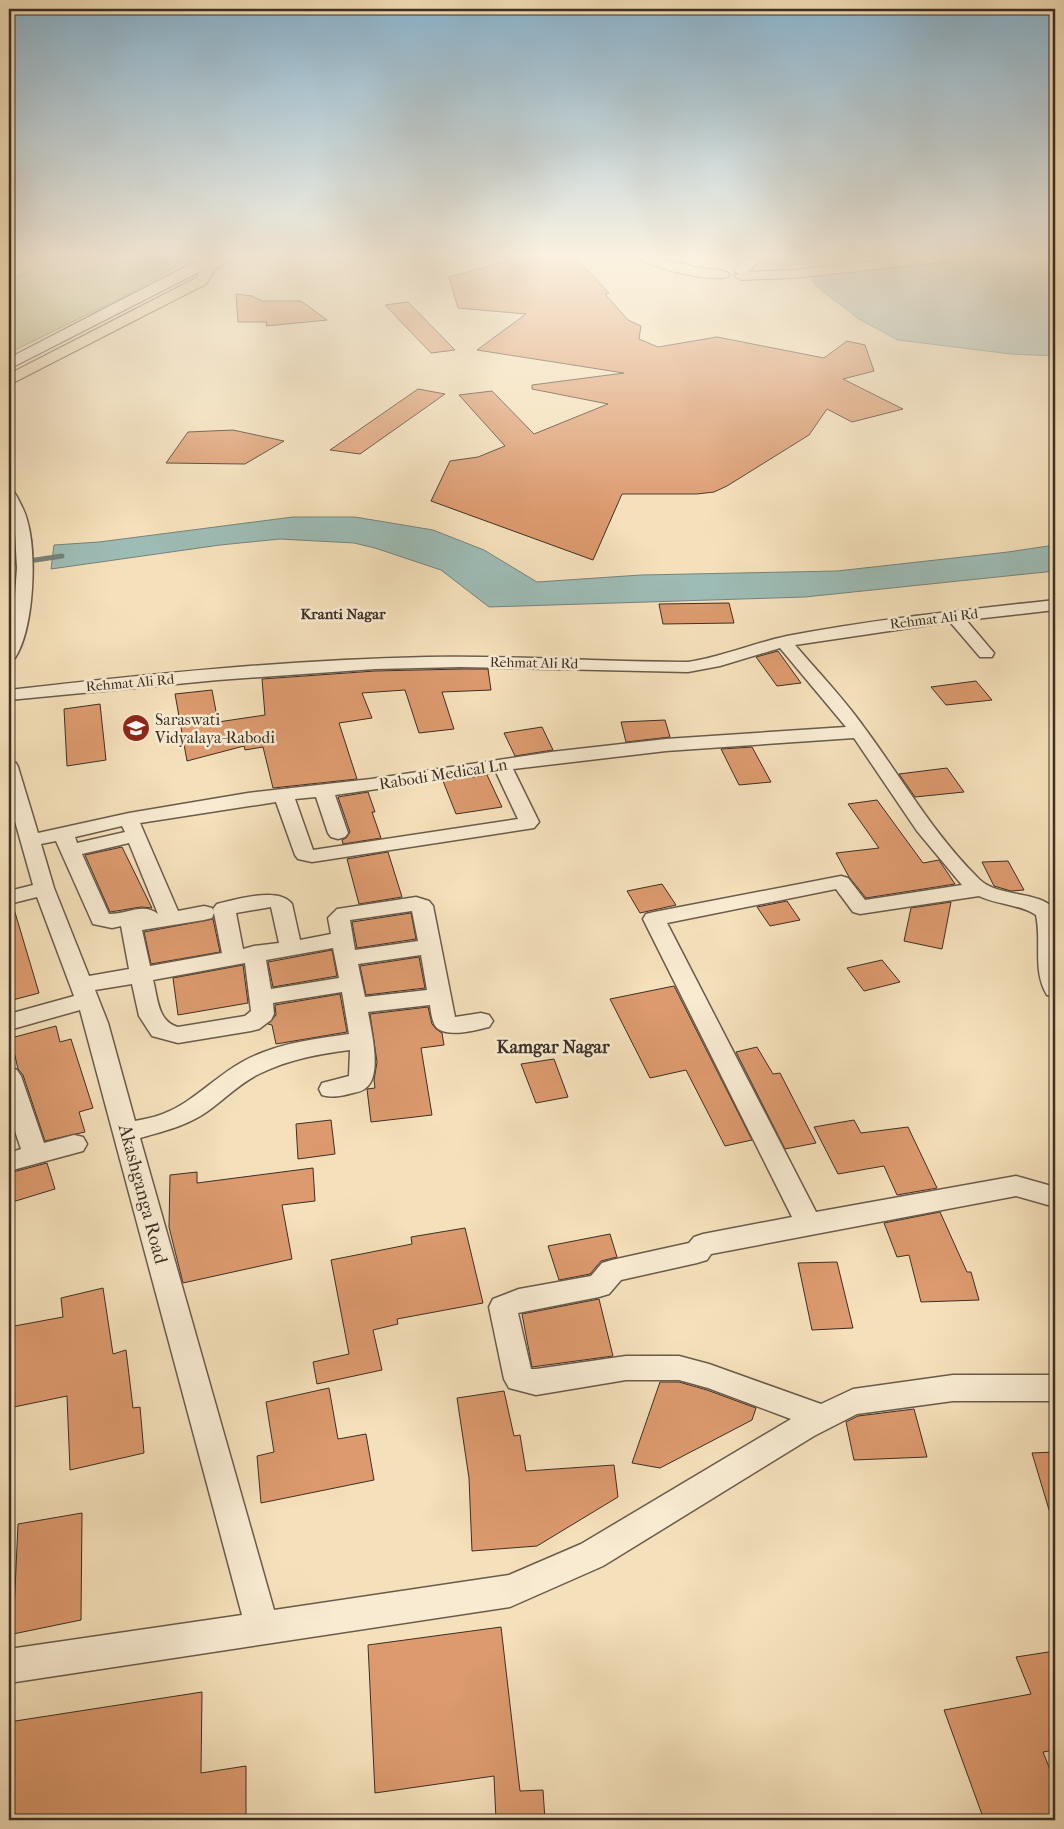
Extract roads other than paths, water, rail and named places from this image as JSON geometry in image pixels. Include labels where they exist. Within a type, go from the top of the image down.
[{"type":"main road","points":[[9,359],[44,341]]},
{"type":"main road","points":[[9,364],[53,341]]},
{"type":"main road","points":[[9,370],[63,341]]},
{"type":"main road","points":[[9,380],[76,341]]},
{"type":"street","points":[[9,495],[21,521],[25,581],[21,619],[14,648],[9,654]]},
{"type":"street","name":"Rehmat Ali Rd","points":[[9,695],[324,665],[458,662],[688,667],[705,665],[784,642],[954,616],[1055,605]]},
{"type":"street","points":[[954,616],[986,652]]},
{"type":"street","points":[[784,642],[859,732],[924,827],[972,885],[996,896],[1037,906],[1050,912],[1048,954],[1055,990]]},
{"type":"street","name":"Rabodi Medical Ln","points":[[67,842],[248,799],[324,791],[374,792],[502,765],[666,745],[859,732]]},
{"type":"street","points":[[284,796],[305,855],[312,856],[527,824],[529,822],[502,765]]},
{"type":"street","name":"Akashganga Road","points":[[10,773],[44,888],[85,992],[126,1133],[262,1626]]},
{"type":"street","points":[[324,791],[338,832]]},
{"type":"street","points":[[132,828],[168,914]]},
{"type":"street","points":[[31,840],[67,842],[101,919],[112,921],[168,914],[204,913]]},
{"type":"street","points":[[809,1224],[654,919],[841,882],[860,907],[981,889]]},
{"type":"street","points":[[9,898],[44,888]]},
{"type":"street","points":[[168,914],[131,927],[150,1016],[160,1030],[178,1034],[251,1023],[262,1014],[260,998],[224,909],[272,900],[281,904],[291,948]]},
{"type":"street","points":[[331,1089],[355,1084],[361,1078],[363,1072],[362,1040],[339,918],[345,914],[416,904],[422,906],[445,1022],[452,1025],[482,1021]]},
{"type":"street","points":[[9,1022],[85,992],[141,973],[337,940],[345,951]]},
{"type":"street","points":[[345,951],[430,947]]},
{"type":"street","points":[[260,998],[351,983]]},
{"type":"street","points":[[355,1006],[440,996]]},
{"type":"street","points":[[126,1133],[173,1120],[199,1106],[223,1085],[252,1067],[299,1049],[362,1040]]},
{"type":"street","points":[[9,1076],[35,1154]]},
{"type":"street","points":[[9,1162],[74,1144]]},
{"type":"street","points":[[822,1417],[709,1376],[679,1368],[626,1368],[536,1382],[519,1379],[503,1307],[519,1300],[599,1286],[612,1271],[697,1252],[704,1245],[809,1224],[1016,1186],[1055,1197]]},
{"type":"street","points":[[9,1666],[262,1626],[510,1591],[592,1555],[822,1417],[853,1402],[953,1388],[1055,1388]]},
{"type":"water","points":[[909,341],[1055,341],[1055,356],[1011,354]]},
{"type":"water","points":[[293,517],[355,517],[433,530],[484,550],[537,582],[641,575],[837,571],[1055,545],[1055,571],[805,597],[489,607],[441,570],[354,543],[280,539],[220,545],[51,569],[54,545],[99,542]]},
{"type":"waterway","points":[[9,564],[62,556]]},
{"type":"place","name":"Saraswati Vidyalaya-Rabodi","points":[[136,728]]},
{"type":"district","name":"Kranti Nagar","points":[[343,614]]},
{"type":"district","name":"Kamgar Nagar","points":[[553,1047]]}]
